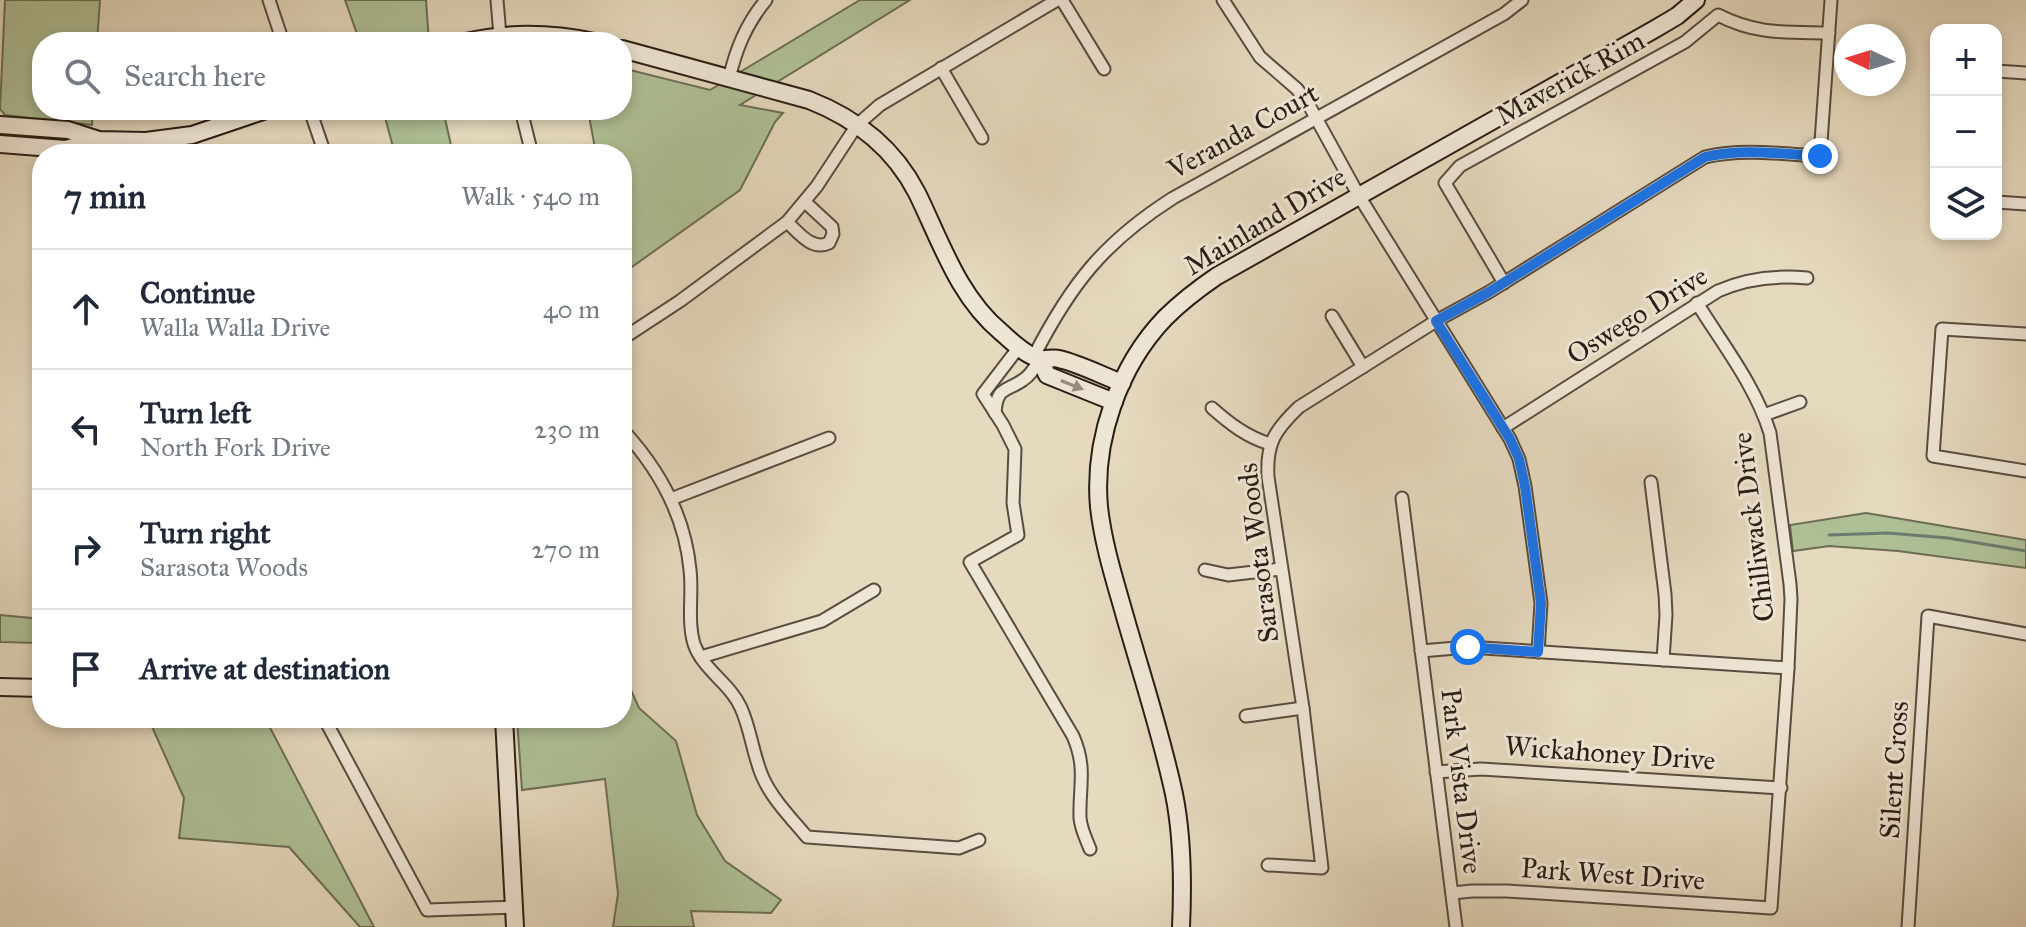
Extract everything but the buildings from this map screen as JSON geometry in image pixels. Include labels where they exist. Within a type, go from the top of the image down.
[{"type":"street","points":[[269,0],[280,32]]},
{"type":"street","points":[[497,0],[501,32]]},
{"type":"street","points":[[729,79],[742,36],[766,0]]},
{"type":"street","points":[[632,332],[787,222],[805,202],[857,125],[880,105],[1059,0],[1104,69]]},
{"type":"street","points":[[1223,0],[1260,57],[1297,89],[1316,118],[1359,196],[1503,428],[1519,459],[1541,603],[1538,652]]},
{"type":"street","name":"Veranda Court","points":[[995,413],[1003,390],[1031,374],[1054,317],[1071,292],[1094,262],[1127,231],[1173,198],[1504,14],[1522,0]]},
{"type":"street","name":"Mainland Drive","points":[[1181,927],[1182,879],[1174,797],[1162,743],[1106,553],[1099,507],[1101,454],[1122,383],[1144,344],[1163,320],[1181,302],[1217,276],[1655,29],[1696,0]]},
{"type":"street","name":"Sarasota Woods","points":[[1268,865],[1322,868],[1303,708],[1268,477],[1267,462],[1274,435],[1299,407],[1705,157],[1725,152],[1820,156],[1831,0]]},
{"type":"street","name":"Maverick Rim","points":[[1504,283],[1445,183],[1460,166],[1685,42],[1718,15],[1751,29],[1829,33]]},
{"type":"street","points":[[632,52],[809,100],[857,125],[880,143],[906,173],[952,269],[976,306],[998,330],[1037,357],[1056,357],[1122,383]]},
{"type":"street","points":[[941,68],[982,138]]},
{"type":"street","points":[[2002,71],[2026,73]]},
{"type":"street","points":[[0,125],[68,130],[99,140],[118,142],[172,139],[237,120]]},
{"type":"street","points":[[313,120],[322,144]]},
{"type":"street","points":[[524,120],[530,144]]},
{"type":"street","points":[[84,144],[99,140]]},
{"type":"street","points":[[0,144],[32,146]]},
{"type":"street","points":[[787,222],[813,245],[822,247],[829,243],[832,227],[805,202]]},
{"type":"street","points":[[2002,202],[2026,204]]},
{"type":"street","name":"Oswego Drive","points":[[1503,428],[1718,291],[1746,281],[1776,276],[1807,278]]},
{"type":"street","name":"Chilliwack Drive","points":[[1697,303],[1751,388],[1764,415],[1773,448],[1790,584],[1781,788],[1771,908]]},
{"type":"street","points":[[1332,316],[1363,367]]},
{"type":"street","points":[[2026,334],[1942,329],[1933,456],[2026,471]]},
{"type":"street","points":[[1019,347],[983,394],[1015,449],[1013,503],[1018,535],[970,562],[1080,752],[1080,821],[1090,849]]},
{"type":"street","points":[[1037,357],[1047,375],[1114,402]]},
{"type":"street","points":[[1764,415],[1800,402]]},
{"type":"street","points":[[1212,408],[1249,437],[1270,444]]},
{"type":"street","points":[[671,499],[829,438]]},
{"type":"street","points":[[632,441],[654,468],[671,499],[688,554],[692,632],[701,657],[742,709],[764,779],[807,837],[959,848],[979,840]]},
{"type":"street","points":[[1651,482],[1665,594],[1663,660]]},
{"type":"street","name":"Park Vista Drive","points":[[1402,498],[1456,927]]},
{"type":"street","points":[[1205,570],[1228,575],[1281,569]]},
{"type":"street","points":[[701,657],[822,621],[874,590]]},
{"type":"street","name":"Silent Cross","points":[[1908,927],[1928,616],[2026,634]]},
{"type":"street","points":[[1421,651],[1468,647],[1788,668]]},
{"type":"street","points":[[0,687],[32,688]]},
{"type":"street","points":[[1246,716],[1303,708]]},
{"type":"street","points":[[329,728],[427,910],[514,907]]},
{"type":"street","points":[[505,728],[515,927]]},
{"type":"street","name":"Wickahoney Drive","points":[[1436,772],[1481,769],[1781,788]]},
{"type":"street","name":"Park West Drive","points":[[1452,893],[1507,891],[1771,908]]},
{"type":"green space","points":[[5,0],[100,0],[98,32],[32,32],[32,118],[5,115],[0,109]]},
{"type":"green space","points":[[345,0],[426,0],[428,32],[356,32]]},
{"type":"green space","points":[[860,0],[910,0],[740,105],[783,113],[775,122],[740,190],[632,267],[632,144],[594,144],[590,120],[632,120],[632,70],[710,90]]},
{"type":"green space","points":[[48,120],[92,120],[92,125]]},
{"type":"green space","points":[[386,120],[445,120],[451,144],[392,144]]},
{"type":"green space","points":[[1866,513],[2026,540],[2026,568],[1898,551],[1829,546],[1793,551],[1790,525]]},
{"type":"green space","points":[[0,615],[32,618],[32,643],[0,642]]},
{"type":"green space","points":[[632,692],[639,708],[676,741],[697,815],[725,861],[781,900],[771,913],[691,911],[694,927],[613,927],[618,894],[605,779],[522,790],[518,728],[632,728]]},
{"type":"green space","points":[[152,728],[270,728],[374,927],[360,927],[289,847],[179,838],[184,798]]},
{"type":"waterway","points":[[1829,535],[1888,533],[1948,538],[2026,551]]},
{"type":"route","points":[[1468,647],[1538,652],[1541,603],[1519,459],[1510,439],[1436,321],[1489,292],[1705,157],[1725,152],[1820,156]]}]
